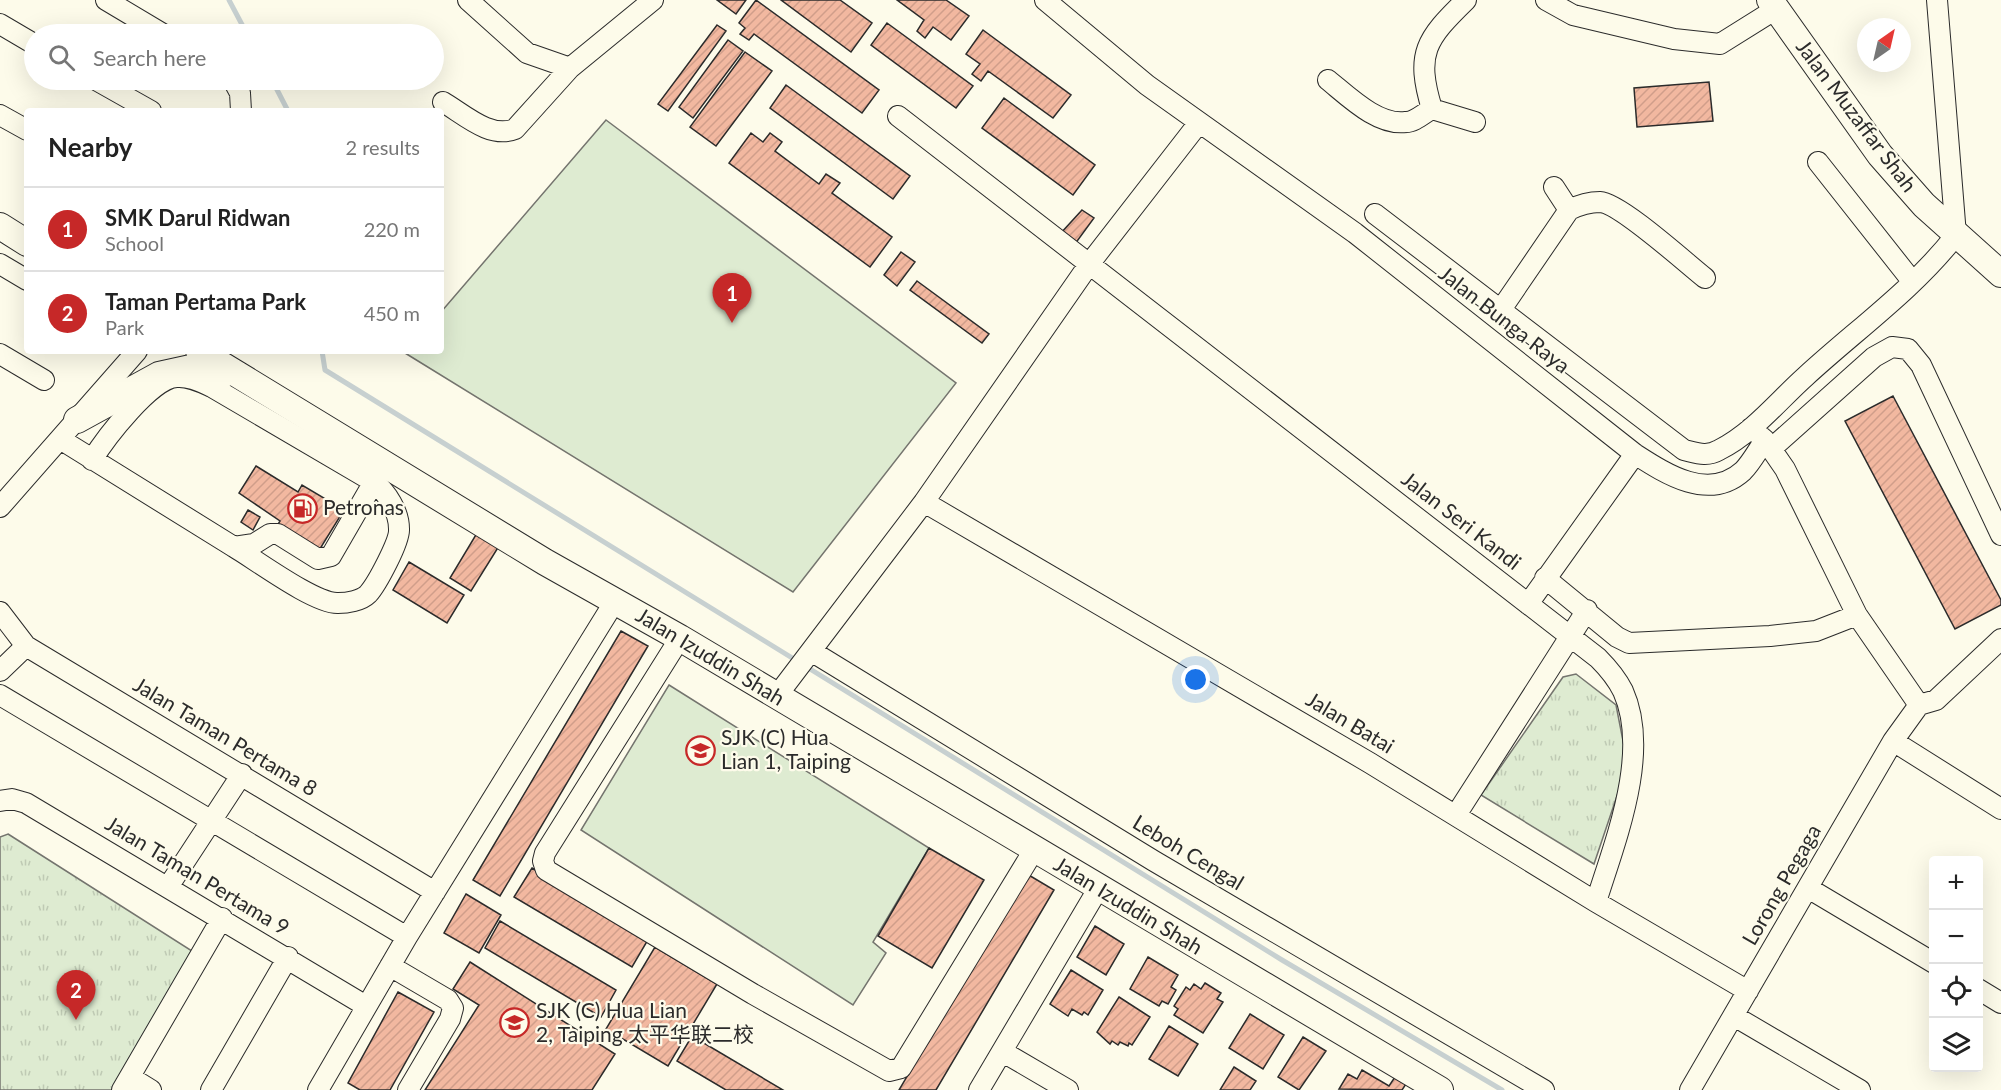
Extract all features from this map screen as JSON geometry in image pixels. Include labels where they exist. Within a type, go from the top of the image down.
[{"type":"main road","name":"Jalan Muzaffar Shah","points":[[1773,4],[1880,156],[1924,205],[2001,274]]},
{"type":"main road","points":[[0,226],[24,241]]},
{"type":"main road","name":"Jalan Izuddin Shah","points":[[204,354],[260,389],[379,472],[546,562],[680,638],[1098,889],[1440,1090]]},
{"type":"main road","points":[[77,420],[145,381],[181,369],[200,366],[260,389]]},
{"type":"street","points":[[106,0],[147,24]]},
{"type":"street","points":[[468,0],[527,53],[570,68]]},
{"type":"street","points":[[443,102],[491,131],[504,133],[515,129],[570,68],[653,0]]},
{"type":"street","name":"Jalan Bunga Raya","points":[[1045,0],[1147,85],[1198,124],[1355,233],[1635,454],[1673,478],[1692,483],[1722,482],[1744,470],[1763,439],[1912,281],[1942,253],[1956,235]]},
{"type":"street","points":[[1432,109],[1425,85],[1425,49],[1439,26],[1466,0]]},
{"type":"street","points":[[1546,0],[1573,15],[1674,39],[1720,44],[1773,4]]},
{"type":"street","points":[[1937,0],[1956,235]]},
{"type":"street","points":[[2,30],[24,40]]},
{"type":"street","points":[[1328,80],[1357,104],[1392,122],[1408,123],[1432,109],[1475,122]]},
{"type":"street","points":[[114,90],[146,108]]},
{"type":"street","points":[[238,90],[241,108]]},
{"type":"street","points":[[0,114],[24,128]]},
{"type":"street","name":"Jalan Seri Kandi","points":[[898,116],[1598,658],[1612,673],[1623,692],[1631,724],[1630,790],[1596,902]]},
{"type":"street","points":[[776,697],[924,502],[1090,263],[1198,124]]},
{"type":"street","points":[[1818,162],[1912,281]]},
{"type":"street","points":[[1554,187],[1569,210]]},
{"type":"street","points":[[1500,311],[1569,210],[1581,204],[1602,202],[1630,219],[1705,278]]},
{"type":"street","name":"Jalan Bunga Raya","points":[[1375,214],[1684,450],[1704,455],[1763,439]]},
{"type":"street","points":[[0,264],[24,278]]},
{"type":"street","points":[[2001,535],[1921,365],[1908,349],[1892,347],[1874,357],[1763,439],[1857,615],[1918,705],[1936,700],[2001,639]]},
{"type":"street","points":[[0,354],[44,380]]},
{"type":"street","points":[[1,507],[134,354]]},
{"type":"street","points":[[60,439],[92,460],[318,598],[335,604],[351,602],[367,596],[399,537],[397,514],[383,489],[379,472],[212,387],[182,377],[160,382],[109,434],[92,460]]},
{"type":"street","points":[[1528,604],[1635,454]]},
{"type":"street","points":[[234,547],[254,544],[270,534],[278,534],[318,559],[327,559],[379,472]]},
{"type":"street","name":"Jalan Batai","points":[[924,502],[1748,991]]},
{"type":"street","points":[[1545,578],[1587,610],[1617,637],[1629,643],[1645,644],[1816,631],[1857,615]]},
{"type":"street","points":[[318,1090],[407,936],[615,601]]},
{"type":"street","points":[[1456,816],[1587,610]]},
{"type":"street","name":"Jalan Taman Pertama 8","points":[[0,612],[26,646],[435,892]]},
{"type":"street","points":[[680,638],[545,853],[543,861],[546,870],[783,1011],[889,1071],[901,1068],[1034,850]]},
{"type":"street","points":[[0,671],[26,646]]},
{"type":"street","name":"Leboh Cengal","points":[[805,659],[1544,1090]]},
{"type":"street","points":[[0,695],[407,936]]},
{"type":"street","name":"Lorong Pegaga","points":[[1690,1090],[1893,741],[1918,705]]},
{"type":"street","points":[[1893,741],[2001,809]]},
{"type":"street","points":[[168,886],[242,774]]},
{"type":"street","name":"Jalan Taman Pertama 9","points":[[0,801],[12,800],[27,803],[288,957],[366,1006]]},
{"type":"street","points":[[1808,888],[1929,960]]},
{"type":"street","points":[[979,1090],[1098,889]]},
{"type":"street","points":[[151,1090],[126,1084],[222,918]]},
{"type":"street","points":[[211,1090],[288,957]]},
{"type":"street","points":[[390,966],[448,1000],[453,1008],[450,1019],[408,1090]]},
{"type":"street","points":[[1983,992],[2001,1003]]},
{"type":"street","points":[[1734,1016],[1860,1090]]},
{"type":"street","points":[[1003,1052],[1068,1090]]},
{"type":"green space","points":[[606,120],[956,383],[793,592],[407,354],[444,354],[444,309]]},
{"type":"green space","points":[[1576,674],[1616,705],[1624,746],[1622,781],[1594,864],[1481,795],[1563,677]]},
{"type":"green space","points":[[669,685],[929,848],[873,942],[886,953],[853,1005],[581,830]]},
{"type":"green space","points":[[8,834],[192,951],[113,1090],[0,1090],[0,837]]},
{"type":"building","points":[[717,0],[746,0],[736,14]]},
{"type":"building","points":[[756,0],[879,90],[862,113],[754,34],[749,40],[740,34],[745,28],[739,23]]},
{"type":"building","points":[[781,0],[840,0],[872,23],[851,52]]},
{"type":"building","points":[[897,0],[946,0],[969,16],[951,40],[933,27],[925,38],[917,31],[924,20]]},
{"type":"building","points":[[887,23],[973,86],[956,108],[871,45]]},
{"type":"building","points":[[717,25],[726,31],[668,111],[658,104]]},
{"type":"building","points":[[983,30],[1071,95],[1053,118],[988,71],[981,81],[972,74],[980,64],[966,54]]},
{"type":"building","points":[[728,40],[743,51],[693,118],[679,107]]},
{"type":"building","points":[[745,52],[772,71],[716,146],[690,127]]},
{"type":"building","points":[[1709,82],[1713,121],[1637,127],[1634,88]]},
{"type":"building","points":[[786,85],[910,176],[893,199],[770,108]]},
{"type":"building","points":[[1004,98],[1095,165],[1073,195],[982,128]]},
{"type":"building","points":[[751,133],[763,142],[770,133],[782,142],[775,151],[819,184],[826,174],[840,183],[832,193],[892,237],[870,267],[729,163]]},
{"type":"building","points":[[1082,210],[1094,218],[1075,244],[1061,233]]},
{"type":"building","points":[[901,252],[915,262],[897,286],[884,275]]},
{"type":"building","points":[[917,281],[989,334],[982,343],[910,290]]},
{"type":"building","points":[[1893,396],[2001,600],[2001,605],[1955,629],[1845,421]]},
{"type":"building","name":"Petronas","points":[[256,466],[298,492],[302,485],[344,510],[318,552],[277,526],[280,521],[239,493]]},
{"type":"building","points":[[248,510],[260,517],[253,530],[241,522]]},
{"type":"building","points":[[477,533],[499,546],[471,591],[450,578]]},
{"type":"building","points":[[409,562],[464,595],[447,623],[393,590]]},
{"type":"building","points":[[621,631],[648,646],[500,896],[473,880]]},
{"type":"building","points":[[929,848],[984,880],[932,968],[878,936]]},
{"type":"building","points":[[532,868],[649,938],[632,967],[514,897]]},
{"type":"building","points":[[1027,874],[1054,890],[936,1090],[899,1090]]},
{"type":"building","points":[[466,894],[501,915],[479,953],[444,933]]},
{"type":"building","points":[[500,921],[616,990],[601,1017],[485,948]]},
{"type":"building","points":[[1095,926],[1124,944],[1106,975],[1077,957]]},
{"type":"building","points":[[655,947],[717,984],[668,1066],[606,1029]]},
{"type":"building","points":[[1148,957],[1178,975],[1171,987],[1176,990],[1168,1004],[1162,1001],[1159,1006],[1130,989]]},
{"type":"building","name":"SJK (C) Hua Lian 2, Taiping 太平华联二校","points":[[470,962],[615,1054],[592,1090],[425,1090],[479,1005],[453,989]]},
{"type":"building","points":[[1071,970],[1103,990],[1088,1015],[1084,1012],[1082,1015],[1072,1009],[1068,1016],[1050,1004]]},
{"type":"building","points":[[1205,983],[1221,993],[1217,999],[1223,1002],[1203,1033],[1174,1015],[1178,1009],[1174,1006],[1186,987],[1190,990],[1194,984],[1201,989]]},
{"type":"building","points":[[398,992],[434,1012],[390,1090],[360,1090],[348,1083]]},
{"type":"building","points":[[1119,997],[1150,1017],[1132,1045],[1129,1043],[1128,1046],[1120,1042],[1118,1045],[1112,1041],[1110,1044],[1097,1032]]},
{"type":"building","points":[[1250,1014],[1284,1035],[1263,1069],[1229,1048]]},
{"type":"building","points":[[1169,1026],[1198,1044],[1178,1076],[1149,1059]]},
{"type":"building","points":[[692,1036],[783,1090],[726,1090],[677,1061]]},
{"type":"building","points":[[1303,1037],[1326,1051],[1299,1090],[1278,1077]]},
{"type":"building","points":[[1234,1067],[1256,1081],[1250,1090],[1220,1090]]},
{"type":"building","points":[[1362,1070],[1389,1086],[1397,1074],[1408,1081],[1402,1090],[1339,1089],[1348,1074],[1357,1079]]},
{"type":"waterway","points":[[229,0],[242,24]]},
{"type":"waterway","points":[[277,90],[286,108]]},
{"type":"waterway","points":[[322,354],[325,370],[1282,960],[1502,1090]]},
{"type":"place","name":"SMK Darul Ridwan","points":[[732,323]]},
{"type":"place","name":"Petronas","points":[[302,508]]},
{"type":"place","name":"SJK (C) Hua Lian 1, Taiping","points":[[700,750]]},
{"type":"place","name":"Taman Pertama Park","points":[[76,1020]]},
{"type":"place","name":"SJK (C) Hua Lian 2, Taiping 太平华联二校","points":[[515,1023]]}]
